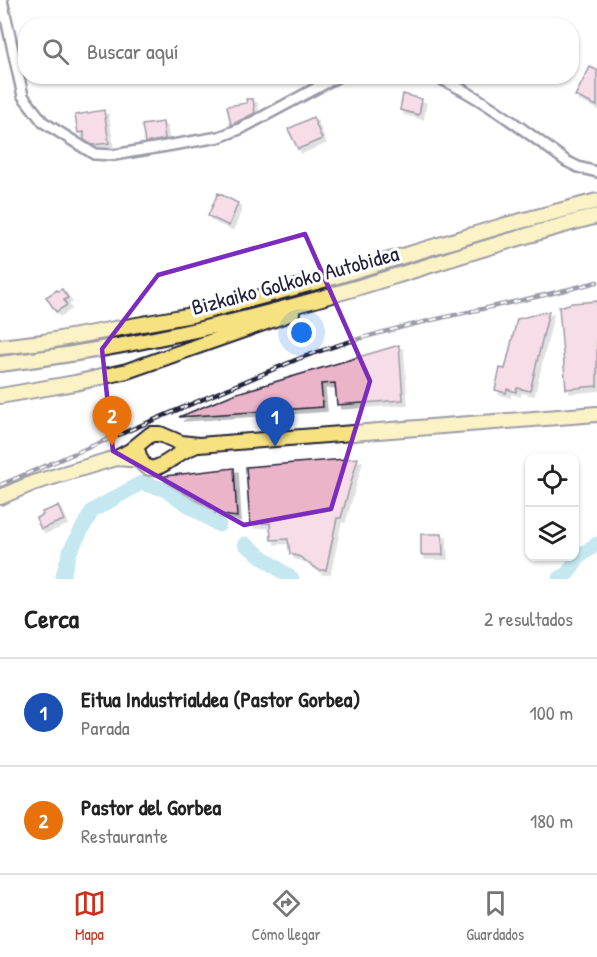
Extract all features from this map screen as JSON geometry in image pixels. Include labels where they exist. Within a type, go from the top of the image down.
[{"type":"highway","name":"Bizkaiko Golkoko Autobidea","points":[[0,347],[99,333],[192,315],[300,287],[502,226],[597,201]]},
{"type":"highway","name":"Bizkaiko Golkoko Autobidea","points":[[0,364],[51,358],[142,341],[279,309],[521,236],[597,216]]},
{"type":"highway","points":[[0,396],[127,371],[391,277]]},
{"type":"highway","points":[[0,497],[33,483],[117,458],[140,443],[146,436],[155,434],[181,443],[199,445],[597,414]]},
{"type":"highway","points":[[168,439],[172,450],[169,461]]},
{"type":"highway","points":[[140,443],[138,452],[141,460],[154,468],[164,465],[182,452],[199,445]]},
{"type":"highway","points":[[117,458],[141,460]]},
{"type":"street","points":[[2,0],[18,73]]},
{"type":"street","points":[[20,84],[23,96],[44,122],[94,154],[114,154],[196,142],[219,136],[240,129],[324,84]]},
{"type":"street","points":[[452,84],[566,161],[597,172]]},
{"type":"highlighted area","points":[[305,234],[370,381],[331,509],[244,525],[113,451],[102,349],[158,275]]},
{"type":"building","points":[[590,67],[597,70],[597,106],[575,96]]},
{"type":"building","points":[[403,94],[422,99],[419,115],[400,110]]},
{"type":"building","points":[[246,99],[253,99],[255,113],[231,125],[227,106],[247,103]]},
{"type":"building","points":[[104,110],[109,143],[92,145],[84,140],[84,132],[78,133],[75,115]]},
{"type":"building","points":[[313,117],[322,139],[298,149],[288,129]]},
{"type":"building","points":[[163,122],[165,139],[145,143],[142,125]]},
{"type":"building","points":[[218,193],[238,203],[229,226],[208,216]]},
{"type":"building","points":[[62,289],[68,298],[64,300],[67,305],[56,312],[46,297]]},
{"type":"building","points":[[597,301],[597,386],[566,389],[559,307],[572,303]]},
{"type":"building","points":[[549,311],[530,391],[517,388],[516,392],[507,389],[506,393],[495,390],[500,368],[505,369],[517,319]]},
{"type":"building","points":[[399,345],[403,400],[337,405],[335,383],[321,384],[323,407],[179,417],[234,394]]},
{"type":"building","points":[[358,458],[341,518],[337,518],[326,570],[319,570],[300,557],[290,554],[288,539],[271,540],[270,523],[250,524],[246,467]]},
{"type":"building","points":[[234,468],[237,517],[215,514],[215,511],[165,481],[165,476]]},
{"type":"building","points":[[58,506],[64,520],[41,529],[36,518],[43,515],[42,512]]},
{"type":"building","points":[[421,534],[442,534],[443,555],[421,555]]},
{"type":"waterway","points":[[62,579],[70,551],[92,511],[141,483],[164,489],[219,525]]},
{"type":"waterway","points":[[245,544],[292,579]]},
{"type":"waterway","points":[[559,579],[568,573],[579,556],[597,544]]},
{"type":"railway","points":[[0,485],[298,359],[335,346],[409,325],[597,282]]},
{"type":"place","name":"Pastor del Gorbea","points":[[112,446]]},
{"type":"place","name":"Eitua Industrialdea (Pastor Gorbea)","points":[[275,447]]}]
